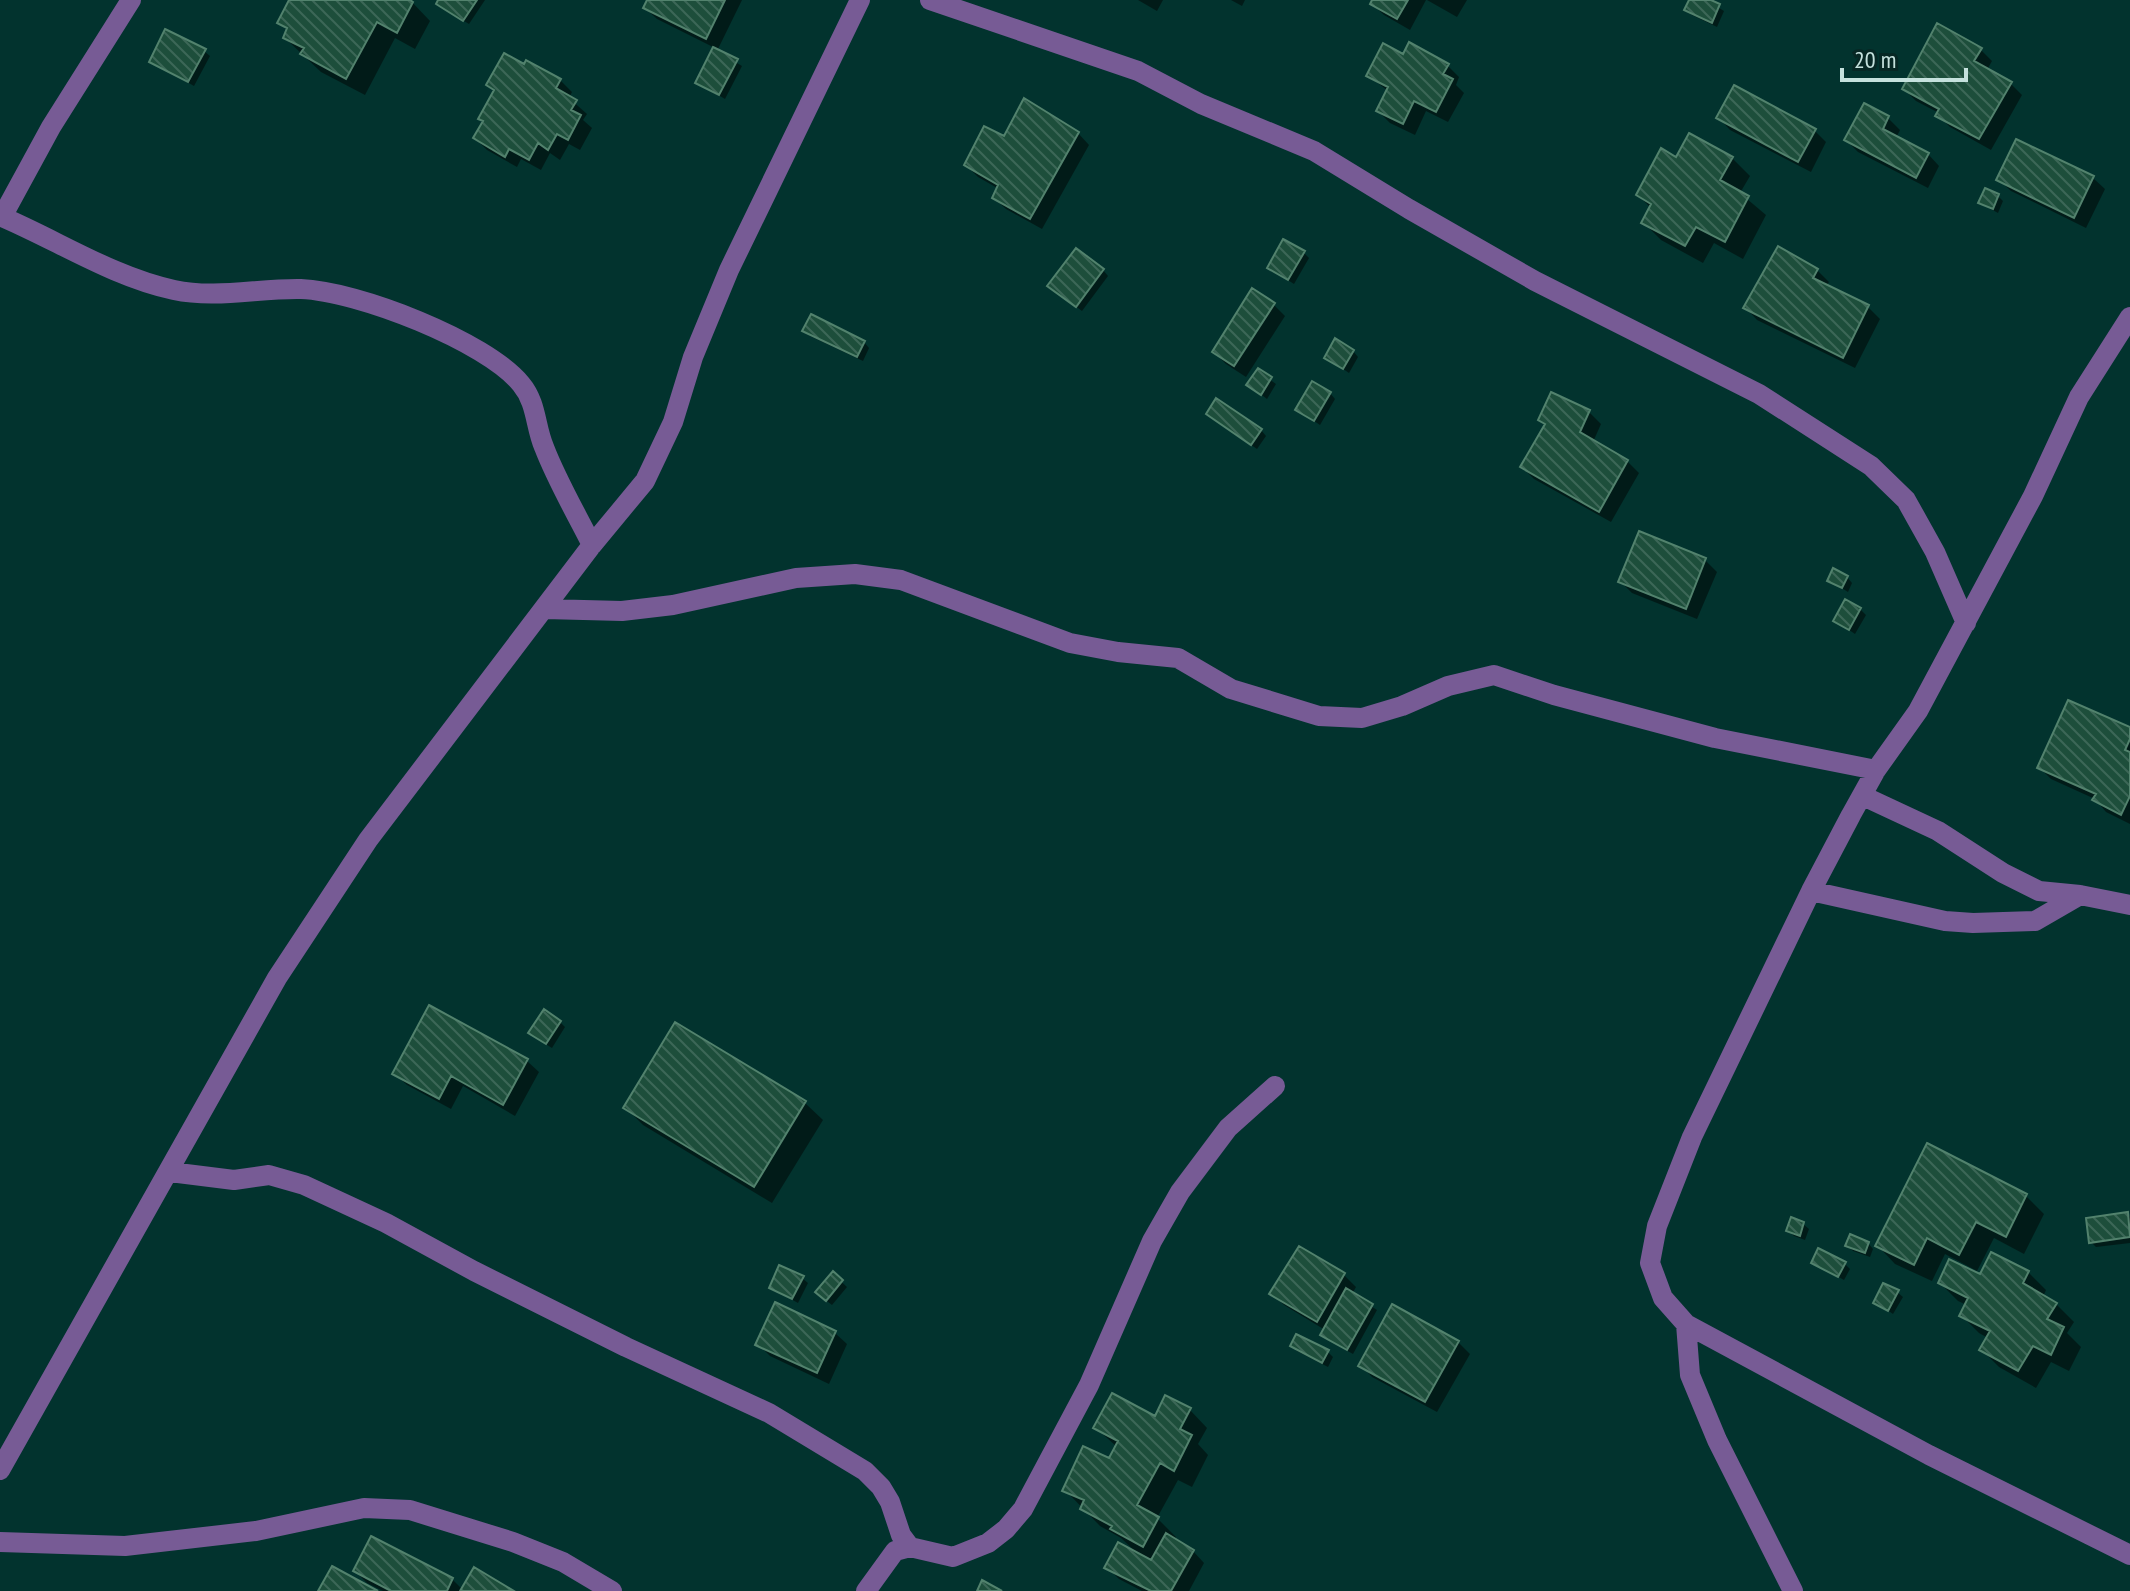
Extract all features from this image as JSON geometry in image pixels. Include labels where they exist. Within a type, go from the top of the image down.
[{"type":"street","points":[[131,0],[51,127],[1,217],[131,276],[170,289],[195,294],[303,289],[345,297],[456,337],[493,357],[523,386],[536,411],[543,445],[592,545]]},
{"type":"street","points":[[0,1470],[277,978],[368,840],[592,545],[645,481],[673,422],[693,357],[729,270],[860,0]]},
{"type":"street","points":[[930,0],[1138,71],[1201,104],[1314,151],[1535,281],[1759,394],[1871,466],[1906,500],[1935,552],[1966,623]]},
{"type":"street","points":[[2130,317],[2079,397],[2033,496],[1918,711],[1876,770],[1811,891],[1692,1137],[1657,1226],[1650,1263],[1663,1298],[1686,1324],[1929,1455],[2130,1555]]},
{"type":"street","points":[[545,609],[622,611],[673,605],[796,578],[855,574],[901,580],[1070,643],[1178,658],[1231,689],[1319,716],[1362,718],[1402,706],[1448,686],[1494,675],[1554,695],[1715,738],[1876,770]]},
{"type":"street","points":[[1863,796],[1938,831],[2003,873],[2039,891],[2130,905]]},
{"type":"street","points":[[1811,891],[1945,921],[1973,923],[2035,921],[2080,895]]},
{"type":"street","points":[[866,1591],[895,1551],[910,1547],[953,1557],[963,1554],[988,1543],[1006,1529],[1023,1509],[1089,1385],[1152,1241],[1180,1192],[1228,1128],[1275,1086]]},
{"type":"street","points":[[170,1172],[234,1180],[269,1175],[304,1185],[386,1223],[626,1347],[769,1413],[865,1471],[881,1487],[890,1502],[901,1535],[910,1547]]},
{"type":"street","points":[[1686,1324],[1690,1375],[1717,1440],[1793,1591]]},
{"type":"street","points":[[0,1542],[125,1546],[256,1531],[364,1508],[410,1510],[513,1542],[563,1562],[612,1591]]},
{"type":"building","points":[[289,0],[413,2],[397,33],[377,22],[346,79],[300,54],[304,48],[283,38],[287,28],[277,23]]},
{"type":"building","points":[[438,0],[477,0],[463,21],[436,4]]},
{"type":"building","points":[[647,0],[725,0],[706,39],[643,8]]},
{"type":"building","points":[[1372,0],[1408,0],[1397,19],[1370,4]]},
{"type":"building","points":[[1689,0],[1711,0],[1720,4],[1712,23],[1684,10]]},
{"type":"building","points":[[1937,23],[1982,48],[1974,61],[2012,82],[1979,139],[1935,116],[1939,109],[1902,89]]},
{"type":"building","points":[[165,29],[206,49],[188,82],[149,62]]},
{"type":"building","points":[[1409,42],[1449,64],[1443,74],[1453,79],[1436,112],[1414,101],[1403,124],[1376,111],[1388,87],[1366,76],[1383,43],[1403,54]]},
{"type":"building","points":[[713,47],[738,59],[719,95],[695,83]]},
{"type":"building","points":[[504,53],[524,64],[526,60],[561,79],[556,88],[577,100],[571,110],[581,115],[568,140],[557,134],[548,150],[538,143],[529,160],[509,149],[505,157],[473,138],[483,121],[478,119],[494,90],[486,85]]},
{"type":"building","points":[[1734,85],[1816,129],[1798,162],[1716,118]]},
{"type":"building","points":[[1024,98],[1079,132],[1030,219],[992,198],[998,185],[964,165],[984,126],[1004,136]]},
{"type":"building","points":[[1864,103],[1889,116],[1883,129],[1929,153],[1916,178],[1844,140]]},
{"type":"building","points":[[1689,133],[1733,157],[1720,180],[1749,196],[1725,242],[1696,227],[1685,246],[1641,223],[1651,204],[1636,195],[1661,148],[1676,157]]},
{"type":"building","points":[[2016,139],[2094,176],[2074,218],[1996,180]]},
{"type":"building","points":[[1985,188],[1999,194],[1993,209],[1978,203]]},
{"type":"building","points":[[1283,239],[1305,251],[1288,280],[1267,268]]},
{"type":"building","points":[[1778,246],[1818,269],[1813,278],[1869,305],[1843,358],[1743,308]]},
{"type":"building","points":[[1076,248],[1104,269],[1076,307],[1047,286]]},
{"type":"building","points":[[1252,288],[1275,303],[1234,366],[1212,352]]},
{"type":"building","points":[[811,314],[865,341],[857,357],[802,331]]},
{"type":"building","points":[[1335,338],[1354,350],[1343,369],[1324,358]]},
{"type":"building","points":[[1258,368],[1272,377],[1261,395],[1246,385]]},
{"type":"building","points":[[1312,381],[1331,392],[1314,421],[1295,410]]},
{"type":"building","points":[[1551,392],[1590,410],[1580,432],[1628,460],[1599,512],[1520,467],[1545,424],[1538,420]]},
{"type":"building","points":[[1216,398],[1262,429],[1251,445],[1206,414]]},
{"type":"building","points":[[1639,531],[1706,558],[1686,609],[1618,582]]},
{"type":"building","points":[[1833,568],[1848,576],[1842,588],[1827,581]]},
{"type":"building","points":[[1845,599],[1861,608],[1849,630],[1833,621]]},
{"type":"building","points":[[2068,700],[2130,727],[2130,739],[2125,750],[2130,752],[2130,796],[2121,815],[2092,800],[2096,794],[2037,768]]},
{"type":"building","points":[[429,1005],[528,1059],[503,1105],[451,1076],[439,1099],[392,1074]]},
{"type":"building","points":[[544,1009],[561,1021],[546,1044],[528,1033]]},
{"type":"building","points":[[675,1022],[806,1101],[754,1187],[623,1108]]},
{"type":"building","points":[[1927,1143],[2027,1194],[2006,1237],[1976,1222],[1959,1255],[1927,1238],[1914,1265],[1875,1246]]},
{"type":"building","points":[[2128,1212],[2130,1237],[2089,1243],[2086,1218]]},
{"type":"building","points":[[1791,1217],[1804,1222],[1800,1236],[1786,1231]]},
{"type":"building","points":[[1850,1234],[1869,1242],[1865,1253],[1845,1246]]},
{"type":"building","points":[[1299,1246],[1345,1273],[1317,1322],[1269,1294]]},
{"type":"building","points":[[1818,1248],[1846,1262],[1838,1277],[1811,1263]]},
{"type":"building","points":[[1991,1252],[2029,1271],[2023,1283],[2057,1303],[2047,1319],[2064,1327],[2051,1355],[2033,1346],[2018,1371],[1979,1350],[1990,1331],[1959,1316],[1968,1298],[1938,1283],[1949,1259],[1980,1274]]},
{"type":"building","points":[[779,1265],[804,1276],[792,1299],[769,1288]]},
{"type":"building","points":[[833,1271],[843,1280],[826,1301],[815,1292]]},
{"type":"building","points":[[1883,1283],[1899,1290],[1888,1311],[1873,1303]]},
{"type":"building","points":[[1346,1288],[1373,1304],[1347,1350],[1320,1335]]},
{"type":"building","points":[[775,1302],[836,1331],[817,1373],[755,1345]]},
{"type":"building","points":[[1392,1304],[1459,1341],[1425,1402],[1358,1366]]},
{"type":"building","points":[[1296,1334],[1329,1350],[1322,1363],[1290,1346]]},
{"type":"building","points":[[1112,1393],[1155,1416],[1165,1395],[1191,1408],[1180,1429],[1192,1435],[1174,1471],[1160,1463],[1137,1505],[1159,1517],[1143,1547],[1080,1509],[1084,1500],[1062,1491],[1083,1446],[1109,1458],[1118,1441],[1093,1428]]},
{"type":"building","points":[[1166,1533],[1194,1550],[1171,1591],[1151,1591],[1104,1568],[1118,1542],[1151,1560]]},
{"type":"building","points":[[371,1536],[453,1578],[447,1591],[391,1591],[353,1571]]},
{"type":"building","points":[[332,1566],[378,1591],[318,1591]]},
{"type":"building","points":[[474,1567],[514,1591],[460,1591]]},
{"type":"building","points":[[982,1580],[1002,1591],[977,1591]]}]
